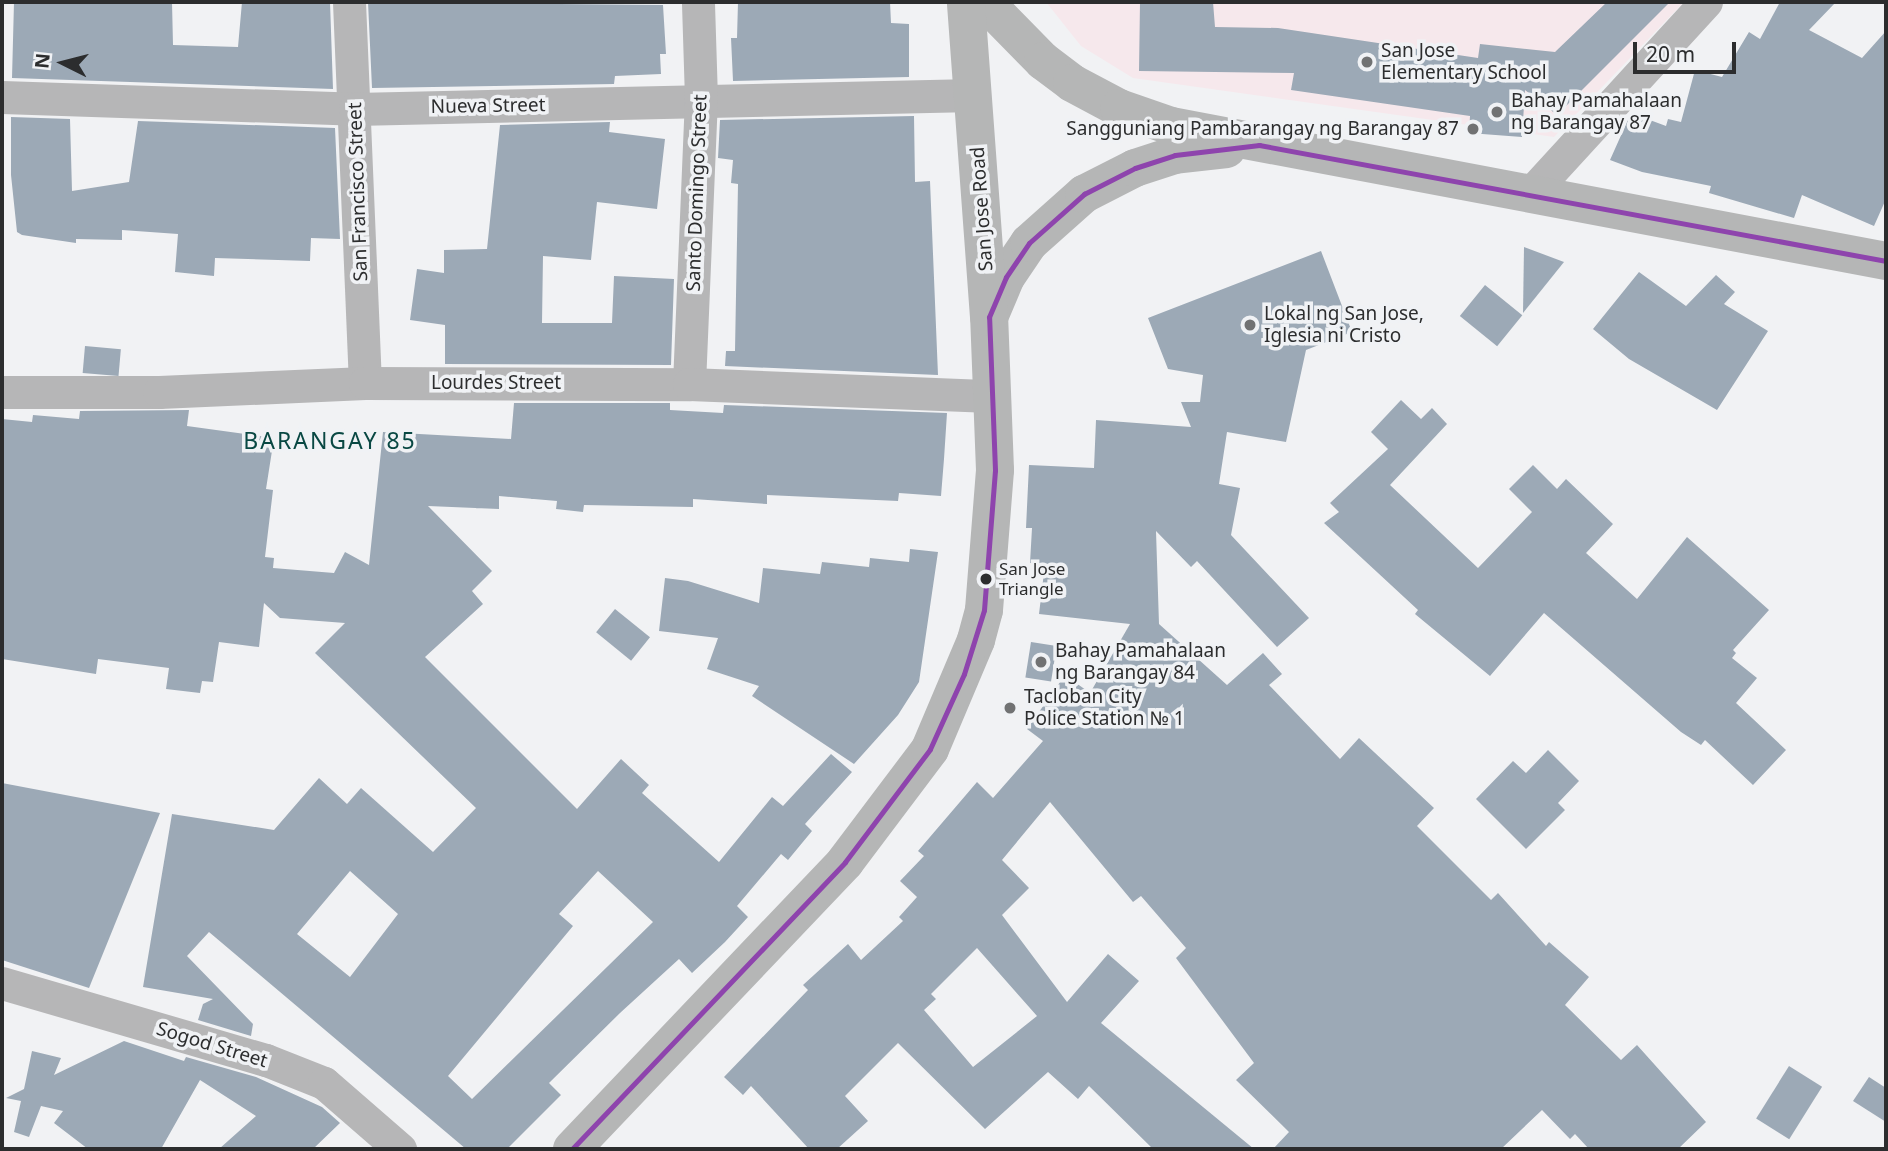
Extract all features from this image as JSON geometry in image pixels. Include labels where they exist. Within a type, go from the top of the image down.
[{"type":"main road","name":"San Jose Road","points":[[572,1149],[845,862],[930,749],[964,674],[984,610],[995,470],[989,317],[966,2]]},
{"type":"main road","points":[[985,2],[1042,61],[1119,108],[1171,126],[1259,145],[1886,261]]},
{"type":"main road","points":[[989,317],[1006,277],[1029,243],[1084,194],[1136,168],[1175,155],[1259,145]]},
{"type":"street","name":"San Francisco Street","points":[[349,2],[365,383]]},
{"type":"street","name":"Santo Domingo Street","points":[[689,384],[701,99],[698,2]]},
{"type":"street","points":[[1529,195],[1706,2]]},
{"type":"street","name":"Nueva Street","points":[[2,97],[355,109],[701,99],[974,96]]},
{"type":"street","name":"Lourdes Street","points":[[2,392],[159,392],[365,383],[689,384],[991,396]]},
{"type":"street","name":"Sogod Street","points":[[2,983],[266,1060],[324,1083],[400,1149]]},
{"type":"shaded area","name":"San Jose Elementary School","points":[[1046,2],[1684,2],[1554,137],[1133,78],[1081,46]]},
{"type":"building","points":[[14,2],[172,2],[173,45],[238,47],[242,2],[330,2],[333,89],[12,78]]},
{"type":"building","points":[[368,2],[663,5],[666,54],[660,54],[661,74],[615,76],[614,84],[372,88]]},
{"type":"building","points":[[738,2],[890,2],[891,23],[909,24],[909,77],[733,81],[731,38],[737,38]]},
{"type":"building","points":[[1140,2],[1213,2],[1215,27],[1278,28],[1478,58],[1480,44],[1555,52],[1607,2],[1670,2],[1557,115],[1525,90],[1522,137],[1469,133],[1470,116],[1291,90],[1294,73],[1139,71]]},
{"type":"building","points":[[1780,2],[1836,2],[1809,30],[1862,58],[1886,31],[1886,199],[1874,226],[1802,195],[1794,218],[1709,193],[1711,186],[1642,172],[1610,160],[1631,113],[1666,126],[1668,119],[1681,122],[1695,70],[1722,77],[1749,32],[1760,39]]},
{"type":"building","points":[[914,116],[915,182],[930,181],[938,375],[725,366],[726,351],[735,351],[738,184],[731,183],[733,160],[718,158],[720,120]]},
{"type":"building","points":[[11,117],[70,119],[72,191],[129,182],[138,121],[335,128],[340,239],[311,238],[310,261],[215,258],[214,276],[175,272],[178,234],[122,230],[122,240],[76,239],[76,243],[22,235],[17,232],[11,175]]},
{"type":"building","points":[[610,122],[609,132],[665,139],[657,209],[597,202],[591,260],[543,256],[542,323],[612,323],[614,276],[674,279],[671,365],[445,364],[445,325],[410,320],[417,269],[444,273],[444,250],[487,249],[500,125]]},
{"type":"building","points":[[1524,247],[1564,262],[1523,313]]},
{"type":"building","points":[[1321,251],[1352,332],[1306,350],[1286,442],[1227,432],[1219,484],[1240,488],[1231,535],[1309,618],[1277,647],[1197,561],[1191,567],[1156,531],[1159,624],[1227,685],[1263,653],[1282,674],[1269,685],[1340,759],[1359,738],[1434,808],[1417,826],[1491,900],[1498,893],[1546,946],[1549,942],[1589,977],[1565,1005],[1621,1060],[1637,1045],[1706,1122],[1678,1149],[1589,1149],[1575,1134],[1570,1139],[1542,1110],[1501,1149],[1273,1149],[1289,1132],[1236,1080],[1254,1063],[1176,958],[1186,948],[1141,896],[1133,902],[1050,802],[1002,860],[1029,888],[1002,915],[1067,1002],[1108,954],[1139,981],[1101,1023],[1254,1149],[1153,1149],[1089,1086],[1078,1099],[1048,1072],[985,1129],[898,1043],[845,1096],[868,1121],[837,1149],[809,1149],[751,1086],[743,1095],[724,1077],[808,990],[803,985],[848,944],[861,960],[903,921],[899,917],[917,897],[900,881],[924,856],[918,851],[977,782],[993,798],[1043,741],[1027,729],[1065,675],[1090,693],[1130,624],[1039,614],[1045,564],[1030,563],[1032,528],[1026,528],[1029,465],[1094,468],[1096,420],[1191,427],[1181,402],[1200,402],[1203,375],[1168,369],[1148,318]],"holes":[[[977,948],[1037,1016],[973,1067],[924,1010],[936,999],[931,994]]]},
{"type":"building","points":[[1639,272],[1686,306],[1716,275],[1735,292],[1724,304],[1768,331],[1717,410],[1629,359],[1593,329]]},
{"type":"building","points":[[1485,285],[1522,315],[1497,346],[1460,316]]},
{"type":"building","points":[[85,346],[121,349],[119,376],[83,373]]},
{"type":"building","points":[[1401,400],[1421,419],[1432,408],[1447,424],[1390,485],[1478,568],[1532,512],[1509,489],[1533,465],[1557,489],[1566,479],[1613,524],[1586,553],[1637,599],[1687,537],[1769,610],[1733,650],[1736,653],[1732,658],[1757,678],[1736,703],[1786,750],[1753,785],[1705,740],[1701,745],[1681,732],[1544,613],[1490,676],[1415,614],[1418,610],[1324,523],[1339,512],[1330,503],[1388,449],[1371,432]]},
{"type":"building","points":[[514,403],[670,403],[670,410],[723,413],[724,405],[947,413],[941,496],[899,493],[898,501],[767,495],[767,504],[693,499],[693,507],[584,505],[583,512],[556,509],[557,501],[499,496],[499,509],[428,506],[492,571],[472,591],[483,604],[425,657],[577,809],[621,759],[649,785],[642,793],[719,862],[772,797],[783,806],[831,754],[852,772],[805,824],[812,831],[788,860],[781,854],[737,906],[748,917],[725,942],[692,973],[679,959],[620,1013],[549,1083],[561,1095],[507,1149],[466,1149],[209,932],[187,956],[253,1024],[251,1036],[198,1020],[203,1004],[213,999],[143,987],[172,814],[274,830],[319,778],[347,804],[361,788],[433,852],[476,808],[315,653],[345,623],[280,618],[264,603],[259,647],[219,642],[213,682],[202,681],[200,693],[166,689],[169,668],[98,659],[96,674],[2,659],[2,419],[32,422],[33,415],[79,419],[80,411],[189,410],[187,426],[274,438],[266,489],[273,490],[265,557],[274,558],[273,568],[334,573],[345,552],[369,565],[383,432],[511,439]],"holes":[[[350,871],[398,914],[350,977],[297,934]],[[598,871],[653,922],[472,1099],[448,1076],[573,926],[559,914]]]},
{"type":"building","points":[[910,549],[938,552],[919,682],[898,715],[854,764],[752,696],[759,686],[707,669],[718,638],[659,631],[665,578],[688,581],[759,603],[763,568],[820,574],[822,562],[869,567],[870,558],[909,562]]},
{"type":"building","points":[[615,609],[650,637],[631,661],[596,632]]},
{"type":"building","name":"Bahay Pamahalaan ng Barangay 84","points":[[1031,642],[1057,646],[1051,682],[1025,678]]},
{"type":"building","points":[[1548,750],[1579,781],[1558,803],[1565,810],[1526,849],[1476,799],[1513,761],[1526,773]]},
{"type":"building","points":[[2,783],[160,813],[89,988],[2,960]]},
{"type":"building","points":[[124,1041],[184,1061],[186,1057],[256,1077],[322,1107],[340,1123],[313,1149],[219,1149],[256,1116],[200,1080],[161,1149],[88,1149],[54,1123],[63,1111],[41,1106],[29,1137],[14,1132],[21,1101],[6,1098],[24,1089],[32,1051],[61,1058],[54,1075]]},
{"type":"building","points":[[1789,1066],[1822,1087],[1789,1139],[1756,1119]]},
{"type":"building","points":[[1869,1077],[1886,1088],[1886,1122],[1853,1101]]},
{"type":"transit line","points":[[572,1149],[845,862],[930,749],[964,674],[984,610],[995,470],[989,317],[1006,277],[1029,243],[1084,194],[1135,168],[1175,155],[1259,145],[1886,261]]},
{"type":"place","name":"San Jose Elementary School","points":[[1367,62]]},
{"type":"place","name":"Bahay Pamahalaan ng Barangay 87","points":[[1497,112]]},
{"type":"place","name":"Sangguniang Pambarangay ng Barangay 87","points":[[1473,129]]},
{"type":"place","name":"Lokal ng San Jose, Iglesia ni Cristo","points":[[1250,325]]},
{"type":"place","name":"San Jose Triangle","points":[[986,579]]},
{"type":"place","name":"Bahay Pamahalaan ng Barangay 84","points":[[1041,662]]},
{"type":"place","name":"Tacloban City Police Station № 1","points":[[1010,708]]},
{"type":"district","name":"BARANGAY 85","points":[[330,440]]}]
